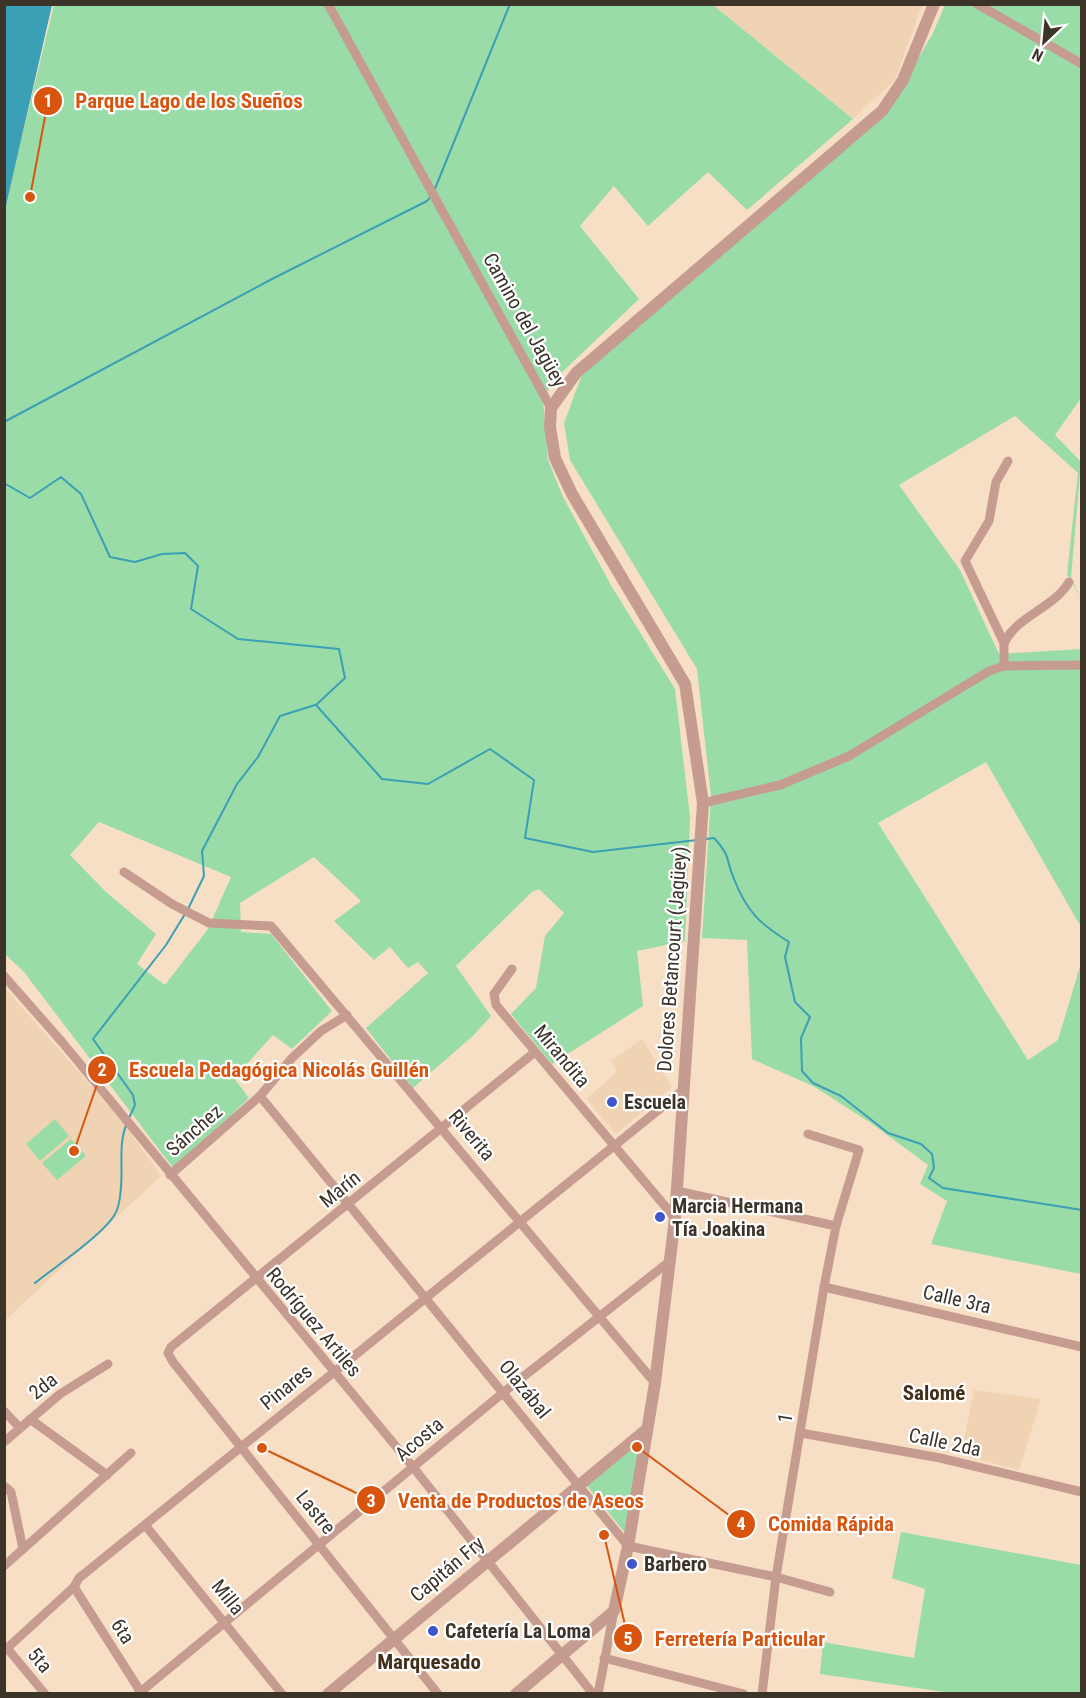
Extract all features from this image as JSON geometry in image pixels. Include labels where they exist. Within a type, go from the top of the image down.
[{"type":"street","name":"Camino del Jagüey","points":[[328,4],[551,408],[550,427],[555,458],[572,494],[685,684],[703,803],[701,833]]},
{"type":"street","points":[[551,408],[576,373],[882,111],[903,80],[934,4]]},
{"type":"street","points":[[977,4],[1082,64]]},
{"type":"street","points":[[1004,666],[1004,643],[965,561],[989,521],[996,482],[1008,461]]},
{"type":"street","points":[[1004,643],[1013,628],[1063,590],[1070,582]]},
{"type":"street","points":[[703,803],[780,785],[849,756],[989,671],[1004,666],[1082,665]]},
{"type":"street","name":"Dolores Betancourt (Jagüey)","points":[[598,1694],[628,1546],[655,1383],[670,1261],[677,1191],[701,833]]},
{"type":"street","name":"Riverita","points":[[124,872],[172,904],[209,922],[272,926],[601,1315],[655,1383]]},
{"type":"street","name":"Mirandita","points":[[512,969],[494,994],[496,1005],[675,1218]]},
{"type":"street","name":"Rodríguez Artiles","points":[[4,976],[62,1042],[256,1280],[413,1467],[593,1694]]},
{"type":"street","name":"Sánchez","points":[[170,1175],[261,1096],[292,1058],[321,1031],[346,1015]]},
{"type":"street","name":"Marín","points":[[168,1353],[171,1347],[535,1053]]},
{"type":"street","name":"Pinares","points":[[6,1650],[74,1587],[79,1578],[682,1091]]},
{"type":"street","name":"Olazábal","points":[[261,1096],[628,1546]]},
{"type":"street","name":"1","points":[[762,1694],[776,1577],[824,1287],[836,1226],[859,1150],[808,1134]]},
{"type":"street","points":[[677,1191],[836,1226]]},
{"type":"street","name":"Acosta","points":[[140,1693],[504,1392],[670,1261]]},
{"type":"street","name":"Calle 3ra","points":[[824,1287],[1082,1347]]},
{"type":"street","name":"Lastre","points":[[168,1353],[392,1639],[438,1694]]},
{"type":"street","name":"2da","points":[[4,1442],[60,1394],[108,1364]]},
{"type":"street","points":[[4,1411],[20,1428]]},
{"type":"street","points":[[30,1419],[107,1475]]},
{"type":"street","name":"Capitán Fry","points":[[328,1694],[647,1429]]},
{"type":"street","name":"Calle 2da","points":[[801,1433],[940,1458],[1082,1492]]},
{"type":"street","points":[[4,1566],[131,1453]]},
{"type":"street","points":[[4,1486],[11,1492],[23,1549]]},
{"type":"street","name":"Milla","points":[[145,1525],[282,1694]]},
{"type":"street","points":[[628,1546],[776,1577],[830,1593]]},
{"type":"street","name":"6ta","points":[[74,1587],[140,1693]]},
{"type":"street","points":[[516,1694],[614,1611]]},
{"type":"street","name":"5ta","points":[[6,1650],[45,1694]]},
{"type":"street","points":[[604,1658],[744,1694]]},
{"type":"shaded area","points":[[713,5],[922,5],[895,80],[853,119]]},
{"type":"shaded area","points":[[5,988],[126,1126],[161,1176],[5,1320]]},
{"type":"shaded area","points":[[642,1039],[672,1087],[616,1134],[586,1099],[617,1072],[611,1061]]},
{"type":"shaded area","points":[[974,1390],[1041,1399],[1019,1470],[961,1455]]},
{"type":"green space","points":[[54,5],[713,5],[853,119],[747,210],[708,172],[648,226],[614,186],[580,226],[639,299],[556,378],[543,399],[548,460],[563,497],[612,587],[675,689],[690,817],[685,941],[637,951],[643,1006],[552,1064],[511,1014],[536,988],[545,936],[564,913],[539,889],[532,892],[456,966],[491,1016],[474,1035],[413,1088],[366,1028],[428,973],[418,962],[408,968],[390,947],[374,960],[334,921],[361,901],[314,857],[240,903],[241,932],[271,934],[332,1011],[292,1049],[273,1035],[234,1078],[249,1098],[174,1169],[24,972],[5,954],[4,210]],"holes":[[[99,822],[231,877],[208,929],[165,985],[137,964],[156,934],[106,892],[70,855]]]},
{"type":"green space","points":[[945,5],[1081,5],[1081,398],[1055,435],[1081,462],[1071,578],[1081,598],[1067,574],[1078,473],[1015,416],[899,485],[960,570],[999,654],[1081,649],[1081,927],[986,762],[878,823],[1028,1060],[1058,1040],[1081,963],[1081,1274],[931,1244],[947,1201],[920,1184],[928,1165],[871,1123],[813,1086],[752,1059],[747,940],[702,938],[711,796],[697,669],[570,460],[564,423],[583,372],[885,115],[933,33]]},
{"type":"green space","points":[[55,1119],[69,1136],[40,1161],[26,1144]]},
{"type":"green space","points":[[71,1139],[86,1156],[57,1180],[42,1163]]},
{"type":"green space","points":[[640,1441],[625,1533],[587,1486]]},
{"type":"green space","points":[[901,1532],[1081,1565],[1081,1693],[951,1693],[820,1674],[823,1642],[914,1658],[925,1589],[892,1578]]},
{"type":"water","points":[[4,5],[52,5],[5,210]]},
{"type":"waterway","points":[[434,191],[510,4]]},
{"type":"waterway","points":[[4,422],[272,279],[427,201],[431,196]]},
{"type":"waterway","points":[[4,483],[30,498],[61,477],[81,494],[110,557],[135,562],[162,554],[185,553],[198,566],[191,609],[238,639],[339,649],[345,678],[316,705],[382,779],[428,784],[490,749],[534,780],[525,838],[593,852],[697,840]]},
{"type":"waterway","points":[[188,909],[204,876],[202,851],[237,784],[258,757],[280,716],[315,705]]},
{"type":"waterway","points":[[706,839],[714,838],[723,850],[749,909],[762,923],[789,942],[785,957],[795,1002],[810,1017],[801,1038],[802,1071],[813,1083],[841,1096],[888,1133],[921,1144],[932,1154],[934,1168],[929,1178],[943,1188],[1082,1210]]},
{"type":"waterway","points":[[129,1118],[135,1105],[133,1095],[93,1039],[166,945],[185,914]]},
{"type":"waterway","points":[[35,1283],[90,1241],[115,1214],[120,1197],[122,1147],[127,1123]]},
{"type":"place","name":"Parque Lago de los Sueños","points":[[30,197]]},
{"type":"place","name":"Escuela","points":[[612,1102]]},
{"type":"place","name":"Escuela Pedagógica Nicolás Guillén","points":[[74,1151]]},
{"type":"place","name":"Marcia Hermana Tía Joakina","points":[[660,1217]]},
{"type":"place","name":"Comida Rápida","points":[[637,1447]]},
{"type":"place","name":"Venta de Productos de Aseos","points":[[262,1448]]},
{"type":"place","name":"Ferretería Particular","points":[[604,1535]]},
{"type":"place","name":"Barbero","points":[[632,1564]]},
{"type":"place","name":"Cafetería La Loma","points":[[433,1631]]},
{"type":"district","name":"Salomé","points":[[934,1393]]},
{"type":"district","name":"Marquesado","points":[[429,1662]]}]
